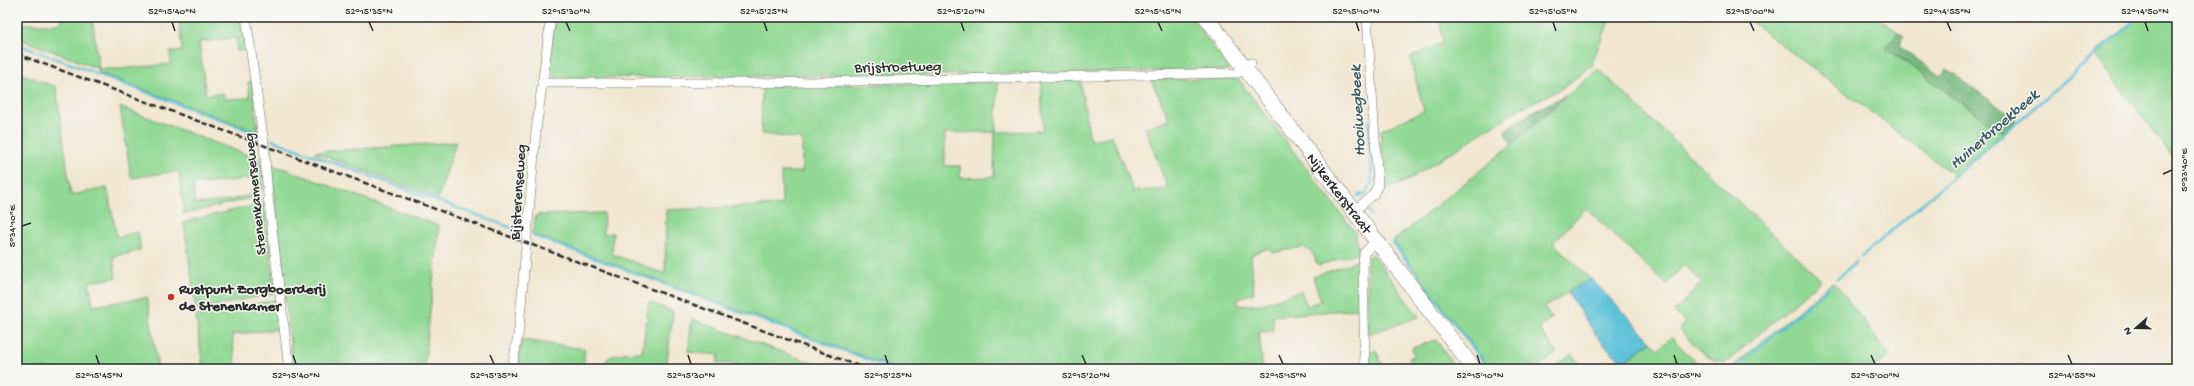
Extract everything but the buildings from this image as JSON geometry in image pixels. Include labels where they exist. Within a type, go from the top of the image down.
[{"type":"main road","name":"Nijkerkerstraat","points":[[1206,17],[1248,66],[1353,212],[1474,369]]},
{"type":"street","name":"Stenenkamerseweg","points":[[246,17],[264,145],[268,196],[289,369]]},
{"type":"street","name":"Bijsterenseweg","points":[[512,369],[519,329],[536,131],[551,17]]},
{"type":"street","points":[[1353,212],[1373,195],[1378,185],[1367,17]]},
{"type":"street","name":"Brijstroetweg","points":[[542,83],[755,83],[1013,79],[1237,73],[1248,66]]},
{"type":"street","points":[[1365,369],[1363,264],[1364,253],[1376,241]]},
{"type":"green space","points":[[65,17],[92,17],[99,69],[17,38],[17,24],[57,24]]},
{"type":"green space","points":[[179,17],[243,17],[247,50],[237,51],[236,38],[199,42],[206,95],[223,93],[225,99],[250,98],[248,82],[252,81],[258,132],[99,73],[99,69],[119,69],[171,64],[170,52],[182,51]]},
{"type":"green space","points":[[555,17],[1191,17],[1230,70],[924,75],[556,78],[549,68]]},
{"type":"green space","points":[[1439,17],[1611,17],[1592,62],[1594,64],[1563,88],[1521,108],[1408,180],[1392,188],[1381,189],[1381,130],[1424,111],[1410,58],[1443,42]]},
{"type":"green space","points":[[1745,17],[1877,17],[1898,32],[1886,48],[2003,133],[1954,175]]},
{"type":"green space","points":[[2137,17],[2177,17],[2177,162],[2094,54]]},
{"type":"green space","points":[[1898,32],[1904,36],[1899,46],[1940,76],[1947,69],[2017,120],[2003,133],[1886,47]]},
{"type":"green space","points":[[1598,69],[1821,280],[1727,362],[1713,360],[1706,356],[1679,329],[1685,322],[1674,312],[1702,282],[1684,265],[1666,284],[1586,208],[1553,243],[1591,279],[1545,307],[1551,318],[1540,328],[1540,330],[1557,353],[1536,369],[1490,369],[1393,241],[1499,155]]},
{"type":"green space","points":[[17,72],[56,87],[71,195],[107,188],[117,237],[138,232],[141,250],[113,257],[116,278],[89,282],[93,306],[147,297],[158,369],[17,369]]},
{"type":"green space","points":[[1150,78],[1236,79],[1240,81],[1355,232],[1359,252],[1318,266],[1312,252],[1303,247],[1272,253],[1268,248],[1251,255],[1254,293],[1238,298],[1238,306],[1262,304],[1301,291],[1307,306],[1321,301],[1313,277],[1359,260],[1359,309],[1273,316],[1273,331],[1259,332],[1263,369],[898,369],[532,234],[536,215],[604,213],[603,234],[613,233],[612,254],[665,274],[666,210],[782,205],[781,172],[802,172],[802,139],[761,134],[762,86],[998,82],[996,132],[1043,131],[1041,81],[1080,80],[1090,140],[1112,136],[1133,191],[1168,189],[1145,128],[1169,119]],"holes":[[[995,132],[994,177],[960,178],[960,166],[945,166],[945,133]]]},
{"type":"green space","points":[[1566,95],[1512,143],[1508,139],[1505,130],[1532,112]]},
{"type":"green space","points":[[120,107],[261,160],[264,188],[257,191],[255,178],[193,185],[195,204],[226,201],[259,193],[260,196],[184,214],[179,171],[131,178]]},
{"type":"green space","points":[[456,142],[438,198],[314,152]]},
{"type":"green space","points":[[271,164],[439,226],[424,369],[293,369]]},
{"type":"green space","points":[[264,203],[275,293],[196,310],[184,222]]},
{"type":"green space","points":[[1372,254],[1419,317],[1368,334],[1367,262],[1368,257]]},
{"type":"green space","points":[[1831,283],[1837,285],[1890,356],[1872,369],[1730,369]]},
{"type":"green space","points":[[275,300],[279,329],[232,335],[236,369],[203,369],[196,316]]},
{"type":"green space","points":[[649,302],[673,312],[666,369],[603,369],[604,363],[612,356],[624,353],[642,352]]},
{"type":"green space","points":[[692,319],[828,369],[744,369],[744,365],[717,363],[719,355],[688,352]]},
{"type":"green space","points":[[1671,337],[1703,369],[1630,369],[1625,362],[1651,341],[1659,349]]},
{"type":"green space","points":[[522,340],[585,349],[583,369],[517,369]]},
{"type":"green space","points":[[1436,340],[1456,369],[1413,369],[1409,358],[1414,356],[1412,348]]},
{"type":"green space","points":[[1376,350],[1384,369],[1369,369],[1369,352]]},
{"type":"green space","points":[[1572,354],[1583,369],[1552,369]]},
{"type":"water","points":[[1591,279],[1651,341],[1625,362],[1617,357],[1601,341],[1567,292]]},
{"type":"waterway","name":"Huinerbroekbeek","points":[[1862,256],[2139,17]]},
{"type":"waterway","points":[[17,44],[256,133]]},
{"type":"waterway","name":"Hooiwegbeek","points":[[1358,196],[1366,193],[1372,182],[1369,121]]},
{"type":"waterway","points":[[272,140],[523,232]]},
{"type":"waterway","name":"Hooiwegbeek","points":[[1368,210],[1372,215]]},
{"type":"waterway","points":[[534,236],[894,369]]},
{"type":"waterway","name":"Hooiwegbeek","points":[[1393,243],[1489,369]]},
{"type":"waterway","name":"Huinerbroekbeek","points":[[1837,279],[1856,262]]},
{"type":"waterway","name":"Huinerbroekbeek","points":[[1741,363],[1829,287]]},
{"type":"waterway","name":"Huinerbroekbeek","points":[[1733,369],[1736,366]]},
{"type":"railway","points":[[17,54],[867,369]]},
{"type":"place","name":"Rustpunt Zorgboerderij de Stenenkamer","points":[[171,297]]}]
